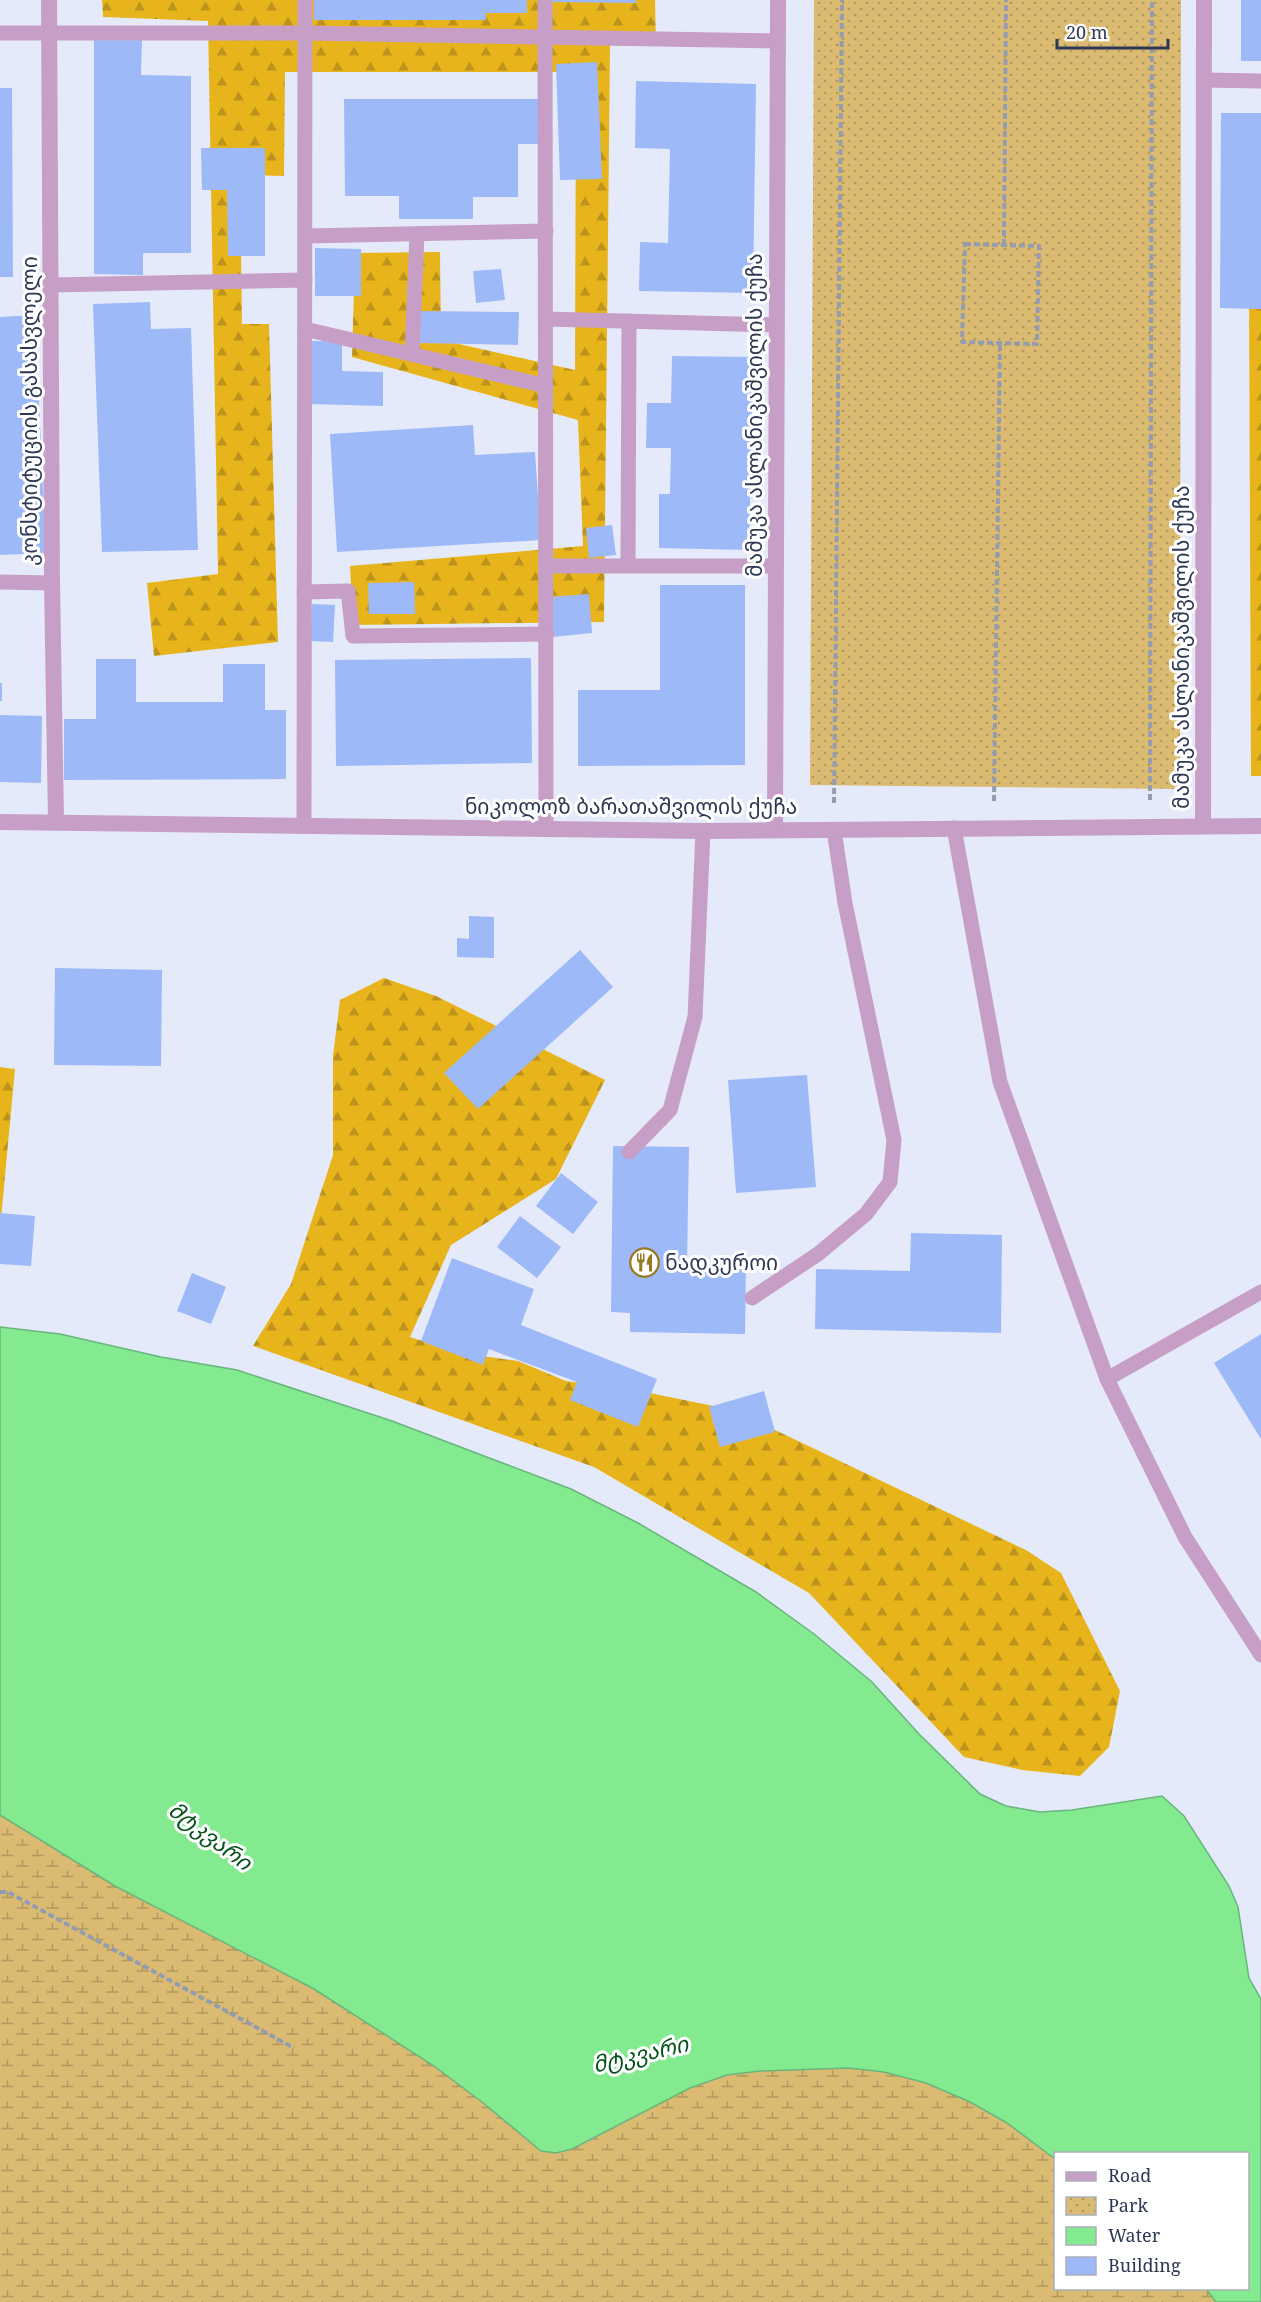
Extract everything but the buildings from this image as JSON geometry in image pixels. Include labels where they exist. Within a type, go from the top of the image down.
[{"type":"street","name":"კონსტიტუციის გასასვლელი","points":[[49,0],[52,583],[56,822]]},
{"type":"street","name":"მამუკა ასლანიკაშვილის ქუჩა","points":[[776,830],[778,0]]},
{"type":"street","name":"მამუკა ასლანიკაშვილის ქუჩა","points":[[1203,826],[1204,0]]},
{"type":"street","name":"ნიკოლოზ ბარათაშვილის ქუჩა","points":[[0,822],[704,831],[1261,826]]},
{"type":"lane","points":[[304,826],[305,0]]},
{"type":"lane","points":[[545,0],[546,829]]},
{"type":"lane","points":[[0,33],[305,33],[778,41]]},
{"type":"lane","points":[[1204,80],[1261,81]]},
{"type":"lane","points":[[305,236],[546,231]]},
{"type":"lane","points":[[412,353],[417,234]]},
{"type":"lane","points":[[51,285],[305,280]]},
{"type":"lane","points":[[546,319],[777,325]]},
{"type":"lane","points":[[628,566],[629,321]]},
{"type":"lane","points":[[305,329],[546,386]]},
{"type":"lane","points":[[546,566],[776,566]]},
{"type":"lane","points":[[0,582],[52,583]]},
{"type":"lane","points":[[304,592],[348,591],[353,636],[547,634]]},
{"type":"lane","points":[[954,828],[1000,1083],[1107,1380],[1185,1537],[1261,1655]]},
{"type":"lane","points":[[752,1298],[818,1254],[866,1214],[890,1182],[894,1140],[845,903],[834,830]]},
{"type":"lane","points":[[629,1152],[670,1110],[695,1017],[704,831]]},
{"type":"lane","points":[[1107,1380],[1261,1292]]},
{"type":"path","points":[[834,830],[842,0]]},
{"type":"path","points":[[1004,245],[1006,0]]},
{"type":"path","points":[[1150,827],[1152,0]]},
{"type":"path","points":[[965,244],[1004,245],[1039,246],[1037,344],[962,342],[965,244]]},
{"type":"path","points":[[993,828],[1000,343]]},
{"type":"path","points":[[0,1892],[8,1892],[294,2048]]},
{"type":"green space","points":[[102,0],[655,0],[656,46],[610,45],[604,622],[353,625],[350,566],[583,546],[578,420],[352,357],[355,253],[440,252],[441,340],[575,370],[576,72],[285,72],[284,176],[240,175],[242,324],[269,324],[278,642],[154,656],[147,583],[218,574],[208,21],[103,17]]},
{"type":"green space","points":[[814,0],[1181,0],[1180,789],[810,785]]},
{"type":"green space","points":[[1249,294],[1261,294],[1261,776],[1251,776]]},
{"type":"green space","points":[[384,978],[436,996],[605,1080],[556,1179],[451,1245],[410,1337],[461,1353],[518,1361],[566,1381],[640,1391],[733,1410],[1026,1550],[1061,1573],[1120,1691],[1109,1747],[1080,1776],[1022,1770],[964,1757],[809,1593],[594,1467],[253,1346],[291,1284],[333,1155],[333,1056],[340,1000]]},
{"type":"green space","points":[[0,1067],[15,1069],[0,1229]]},
{"type":"green space","points":[[0,1815],[115,1886],[314,1989],[434,2066],[541,2151],[593,2139],[690,2088],[727,2075],[760,2071],[848,2068],[884,2072],[926,2083],[970,2102],[1007,2123],[1054,2158],[1054,2290],[1207,2290],[1216,2302],[0,2302]]},
{"type":"water","name":"მტკვარი","points":[[0,1327],[60,1334],[161,1357],[237,1370],[392,1421],[571,1489],[638,1523],[756,1592],[814,1634],[872,1682],[919,1734],[980,1794],[1006,1806],[1040,1812],[1072,1810],[1162,1796],[1184,1816],[1229,1886],[1238,1907],[1249,1978],[1261,1999],[1261,2302],[1216,2302],[1207,2290],[1249,2290],[1249,2152],[1054,2152],[1054,2158],[1007,2123],[970,2102],[926,2083],[884,2072],[848,2068],[760,2071],[727,2075],[690,2088],[572,2149],[556,2153],[541,2151],[434,2066],[314,1989],[115,1886],[0,1815]]},
{"type":"place","name":"ნადკუროი","points":[[644,1262]]}]
